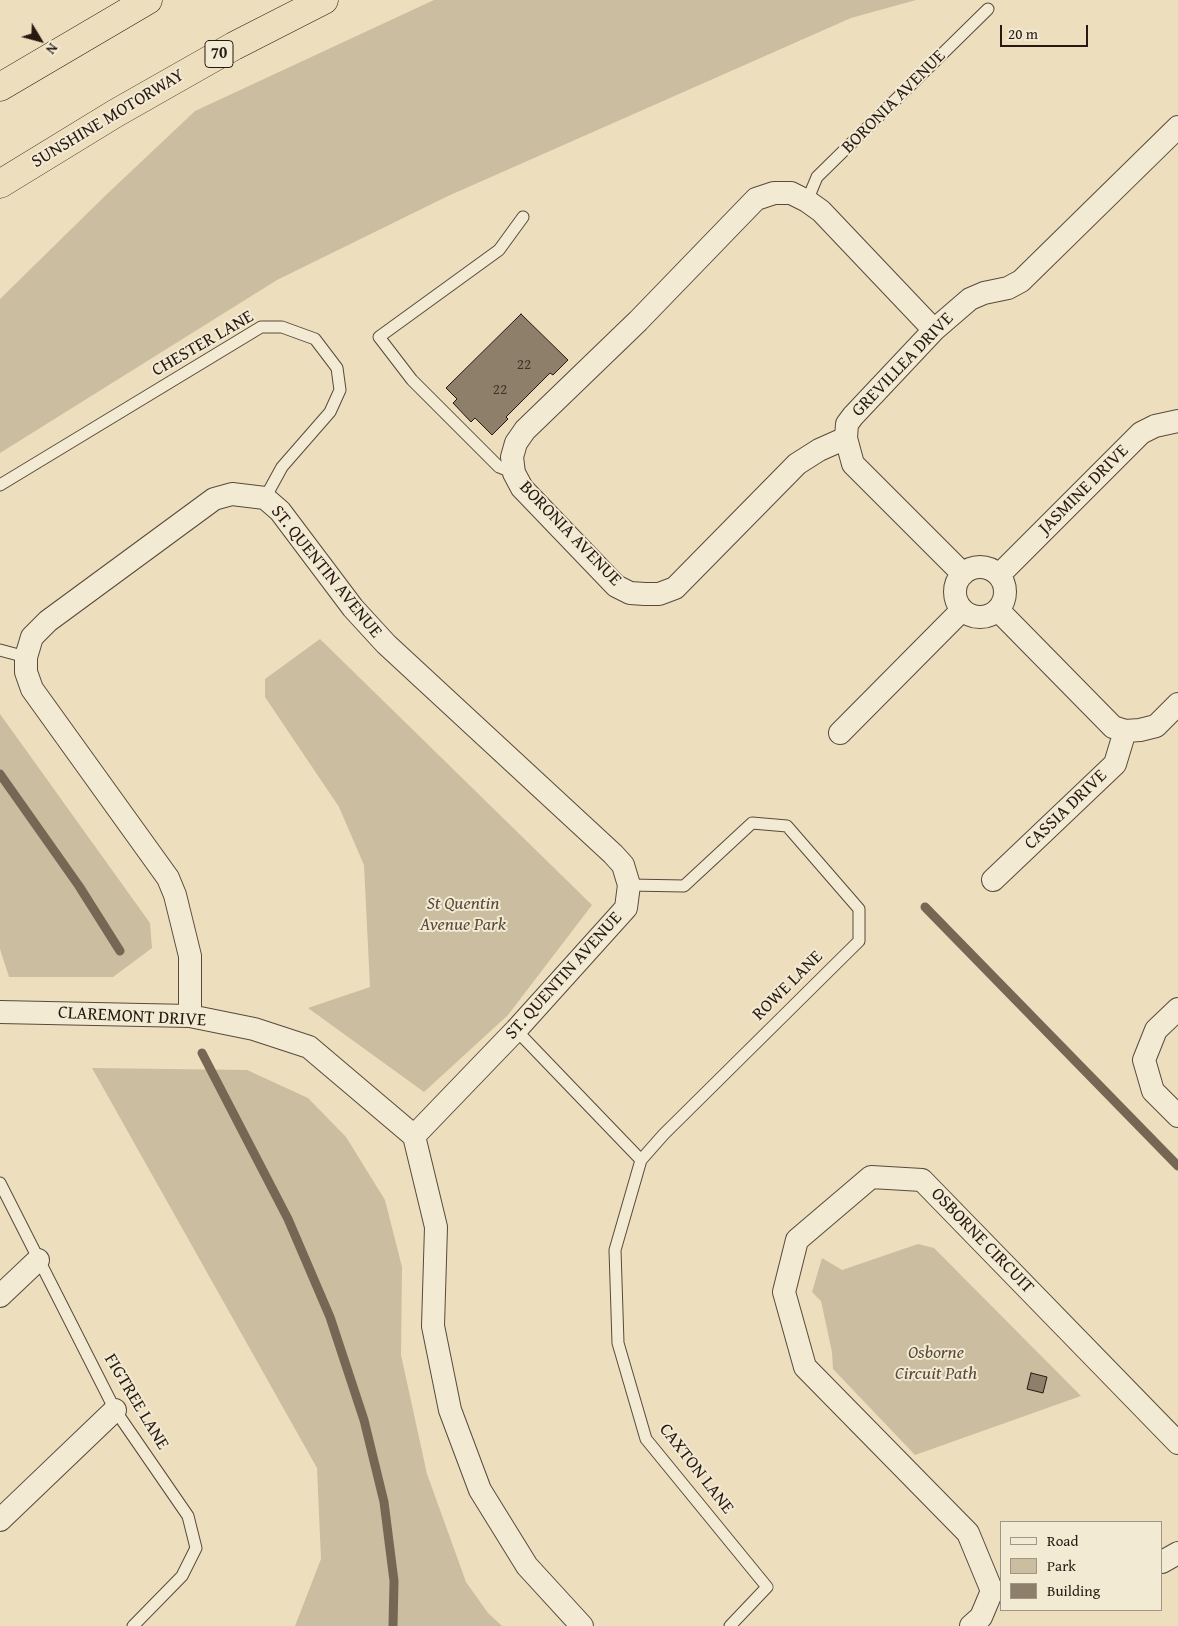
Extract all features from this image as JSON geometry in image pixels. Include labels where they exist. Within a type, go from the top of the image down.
[{"type":"highway","points":[[0,87],[148,0]]},
{"type":"highway","name":"SUNSHINE MOTORWAY","points":[[0,184],[124,108],[234,46],[324,0]]},
{"type":"street","name":"GREVILLEA DRIVE","points":[[963,574],[853,464],[846,438],[847,424],[934,330],[970,299],[984,293],[1008,288],[1021,280],[1178,127]]},
{"type":"street","name":"BORONIA AVENUE","points":[[846,438],[819,450],[797,464],[675,588],[659,594],[630,593],[616,586],[522,488],[514,473],[512,457],[516,443],[525,430],[638,321],[756,199],[774,193],[791,194],[807,200],[821,211],[934,330]]},
{"type":"street","name":"JASMINE DRIVE","points":[[999,575],[1141,433],[1155,426],[1178,421]]},
{"type":"street","name":"ST. QUENTIN AVENUE","points":[[190,1016],[190,956],[175,894],[168,878],[32,689],[26,672],[26,657],[32,637],[48,621],[214,498],[232,494],[265,498],[280,511],[353,608],[386,644],[613,854],[623,865],[629,885],[626,908],[516,1030],[414,1136]]},
{"type":"street","points":[[984,567],[995,571],[999,575],[1005,586],[1005,599],[998,610],[983,618],[971,616],[962,610],[958,604],[955,592],[956,585],[963,574],[973,568],[984,567]]},
{"type":"street","points":[[840,733],[962,610]]},
{"type":"street","points":[[998,610],[1113,727],[1125,732],[1156,726],[1178,704]]},
{"type":"street","name":"CASSIA DRIVE","points":[[993,880],[1115,764],[1125,732]]},
{"type":"street","points":[[1178,1009],[1156,1030],[1144,1060],[1153,1091],[1178,1116]]},
{"type":"street","name":"CLAREMONT DRIVE","points":[[0,1012],[190,1016],[254,1029],[308,1047],[414,1136]]},
{"type":"street","points":[[414,1136],[436,1227],[433,1326],[450,1410],[480,1490],[527,1566],[582,1626]]},
{"type":"street","name":"OSBORNE CIRCUIT","points":[[997,1591],[968,1533],[805,1368],[784,1292],[797,1240],[871,1177],[922,1180],[1178,1443]]},
{"type":"street","points":[[0,1296],[38,1260]]},
{"type":"street","points":[[0,1520],[116,1410]]},
{"type":"street","points":[[1163,1561],[1178,1553]]},
{"type":"street","points":[[971,1626],[981,1617],[997,1591]]},
{"type":"lane","name":"BORONIA AVENUE","points":[[807,200],[817,177],[988,9]]},
{"type":"lane","points":[[514,473],[499,466],[412,380],[379,337],[498,250],[523,217]]},
{"type":"lane","name":"CHESTER LANE","points":[[0,485],[261,327],[282,326],[314,339],[337,368],[340,390],[330,412],[282,467],[265,498]]},
{"type":"lane","points":[[0,650],[26,657]]},
{"type":"lane","name":"ROWE LANE","points":[[629,885],[684,886],[752,823],[786,826],[860,909],[859,941],[664,1134],[642,1160]]},
{"type":"lane","points":[[516,1030],[642,1160]]},
{"type":"lane","name":"CAXTON LANE","points":[[642,1160],[615,1250],[618,1343],[646,1439],[767,1587],[730,1626]]},
{"type":"lane","name":"FIGTREE LANE","points":[[0,1183],[116,1410],[188,1516],[196,1548],[182,1576],[133,1626]]},
{"type":"green space","points":[[434,0],[916,0],[851,18],[448,196],[277,280],[0,453],[0,299],[195,111]]},
{"type":"green space","name":"St Quentin Avenue Park","points":[[320,639],[592,905],[508,1015],[424,1092],[308,1008],[370,987],[364,865],[339,807],[265,697],[265,679]]},
{"type":"green space","points":[[0,714],[150,923],[152,948],[113,977],[9,977],[0,949]]},
{"type":"green space","points":[[92,1068],[247,1070],[308,1098],[346,1137],[385,1200],[402,1267],[401,1355],[427,1474],[466,1582],[488,1613],[502,1626],[295,1626],[321,1559],[317,1468]]},
{"type":"green space","name":"Osborne Circuit Path","points":[[918,1244],[934,1248],[1081,1396],[915,1455],[833,1369],[832,1352],[821,1301],[812,1292],[822,1258],[842,1270]]},
{"type":"building","points":[[521,314],[568,360],[553,375],[550,373],[506,417],[508,419],[492,435],[475,418],[471,422],[453,403],[457,399],[446,388]]},
{"type":"building","points":[[1031,1373],[1047,1377],[1043,1393],[1027,1389]]},
{"type":"waterway","points":[[0,774],[79,886],[120,951]]},
{"type":"waterway","points":[[925,907],[1178,1166]]},
{"type":"waterway","points":[[202,1053],[288,1219],[330,1317],[364,1420],[384,1502],[394,1581],[393,1626]]}]
